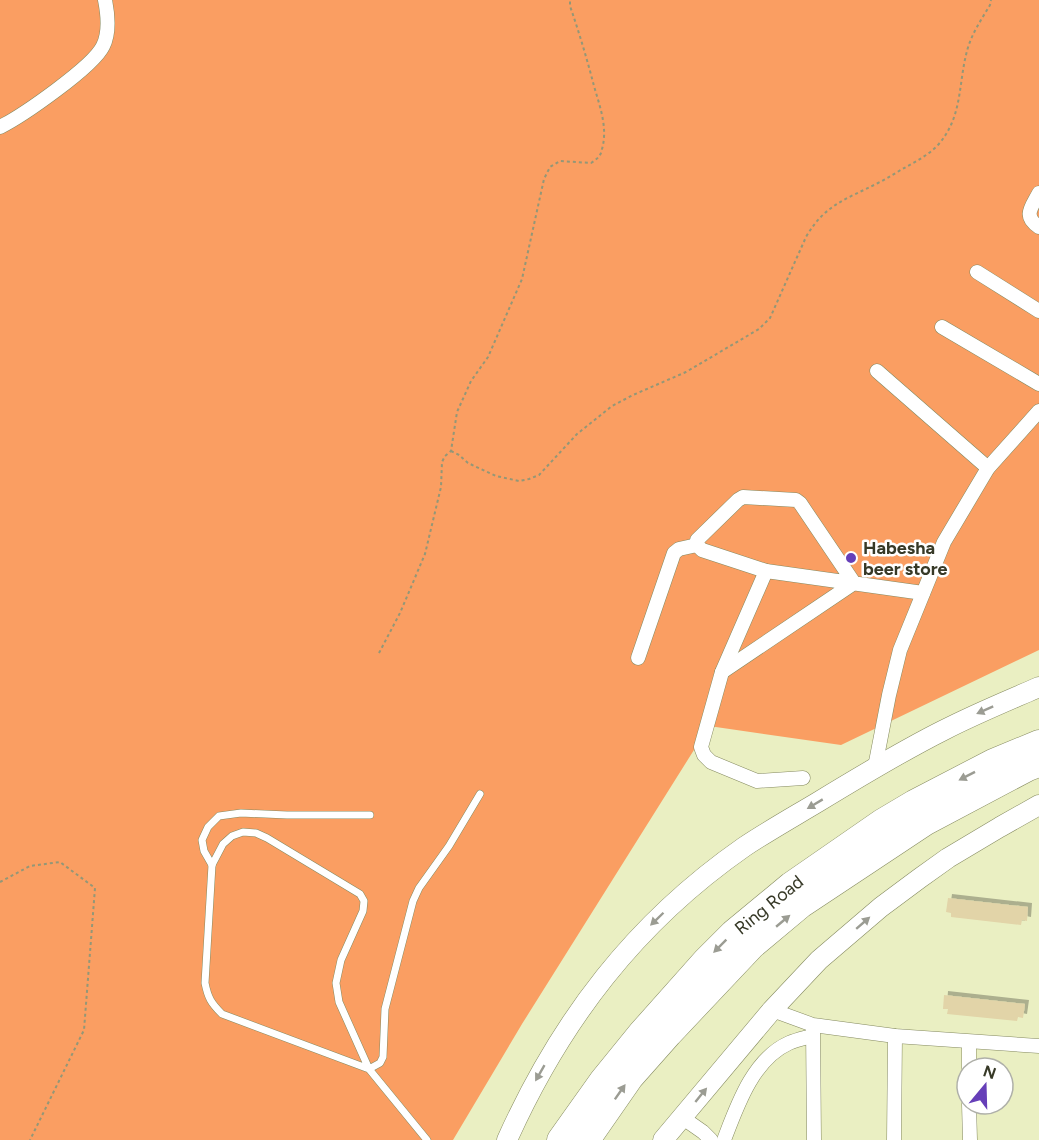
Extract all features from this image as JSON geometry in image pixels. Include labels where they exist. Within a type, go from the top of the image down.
[{"type":"highway","name":"Ring Road","points":[[560,1140],[588,1100],[641,1033],[733,933],[792,885],[882,822],[993,762],[1039,743]]},
{"type":"highway","name":"Ring Road","points":[[587,1140],[630,1078],[752,946],[801,906],[926,822],[1039,764]]},
{"type":"main road","points":[[507,1140],[533,1085],[570,1022],[604,976],[642,933],[688,890],[744,847],[875,767],[944,729],[1039,687]]},
{"type":"main road","points":[[663,1140],[772,1010],[819,960],[881,907],[948,858],[1000,826],[1039,806]]},
{"type":"street","points":[[0,127],[74,76],[103,47],[108,32],[105,0]]},
{"type":"street","points":[[1039,193],[1029,217],[1039,227]]},
{"type":"street","points":[[977,272],[1039,311]]},
{"type":"street","points":[[942,327],[1039,384]]},
{"type":"street","points":[[877,371],[988,468]]},
{"type":"street","points":[[875,767],[900,650],[944,542],[988,468],[1039,411]]},
{"type":"street","points":[[697,545],[697,540],[738,500],[744,497],[796,500],[854,583]]},
{"type":"street","points":[[697,545],[702,550],[766,571],[922,593]]},
{"type":"street","points":[[638,658],[674,553],[679,549],[697,545]]},
{"type":"street","points":[[766,571],[722,672],[701,747],[704,755],[711,762],[757,781],[803,778]]},
{"type":"street","points":[[722,672],[854,583]]},
{"type":"street","points":[[772,1010],[812,1030],[1039,1046]]},
{"type":"street","points":[[724,1140],[736,1107],[758,1070],[770,1056],[812,1030]]},
{"type":"street","points":[[812,1030],[814,1140]]},
{"type":"street","points":[[894,1036],[894,1140]]},
{"type":"street","points":[[969,1042],[969,1056]]},
{"type":"street","points":[[969,1116],[970,1140]]},
{"type":"street","points":[[683,1118],[704,1132],[711,1140]]},
{"type":"lane","points":[[427,1140],[369,1069],[339,1002],[336,983],[341,960],[363,910],[364,901],[360,894],[255,833],[243,832],[232,836],[223,844],[212,865],[205,983],[208,997],[216,1009],[222,1014],[369,1069],[380,1063],[383,1057],[385,1009],[413,901],[419,888],[449,846],[480,794]]},
{"type":"lane","points":[[212,865],[204,851],[202,840],[208,827],[219,816],[241,813],[370,815]]},
{"type":"path","points":[[379,653],[424,554],[441,488],[442,462],[444,456],[451,451],[457,412],[471,381],[488,357],[522,279],[544,179],[550,167],[560,161],[591,164],[602,151],[604,122],[570,0]]},
{"type":"path","points":[[451,451],[468,463],[496,476],[519,481],[529,479],[539,475],[578,434],[612,406],[686,372],[759,329],[770,318],[806,237],[822,216],[842,200],[926,156],[937,145],[955,115],[970,41],[991,0]]},
{"type":"path","points":[[0,882],[30,866],[60,862],[95,888],[84,1030],[30,1140]]},
{"type":"shaded area","points":[[0,0],[1039,0],[1039,650],[841,745],[709,726],[522,1024],[453,1140],[0,1140]]},
{"type":"building","points":[[948,898],[1028,907],[1027,921],[1022,920],[1021,925],[951,917],[951,913],[946,912]]},
{"type":"building","points":[[944,995],[1025,1004],[1023,1018],[1018,1017],[1017,1021],[947,1014],[948,1009],[943,1009]]},
{"type":"place","name":"Habesha beer store","points":[[851,558]]}]
